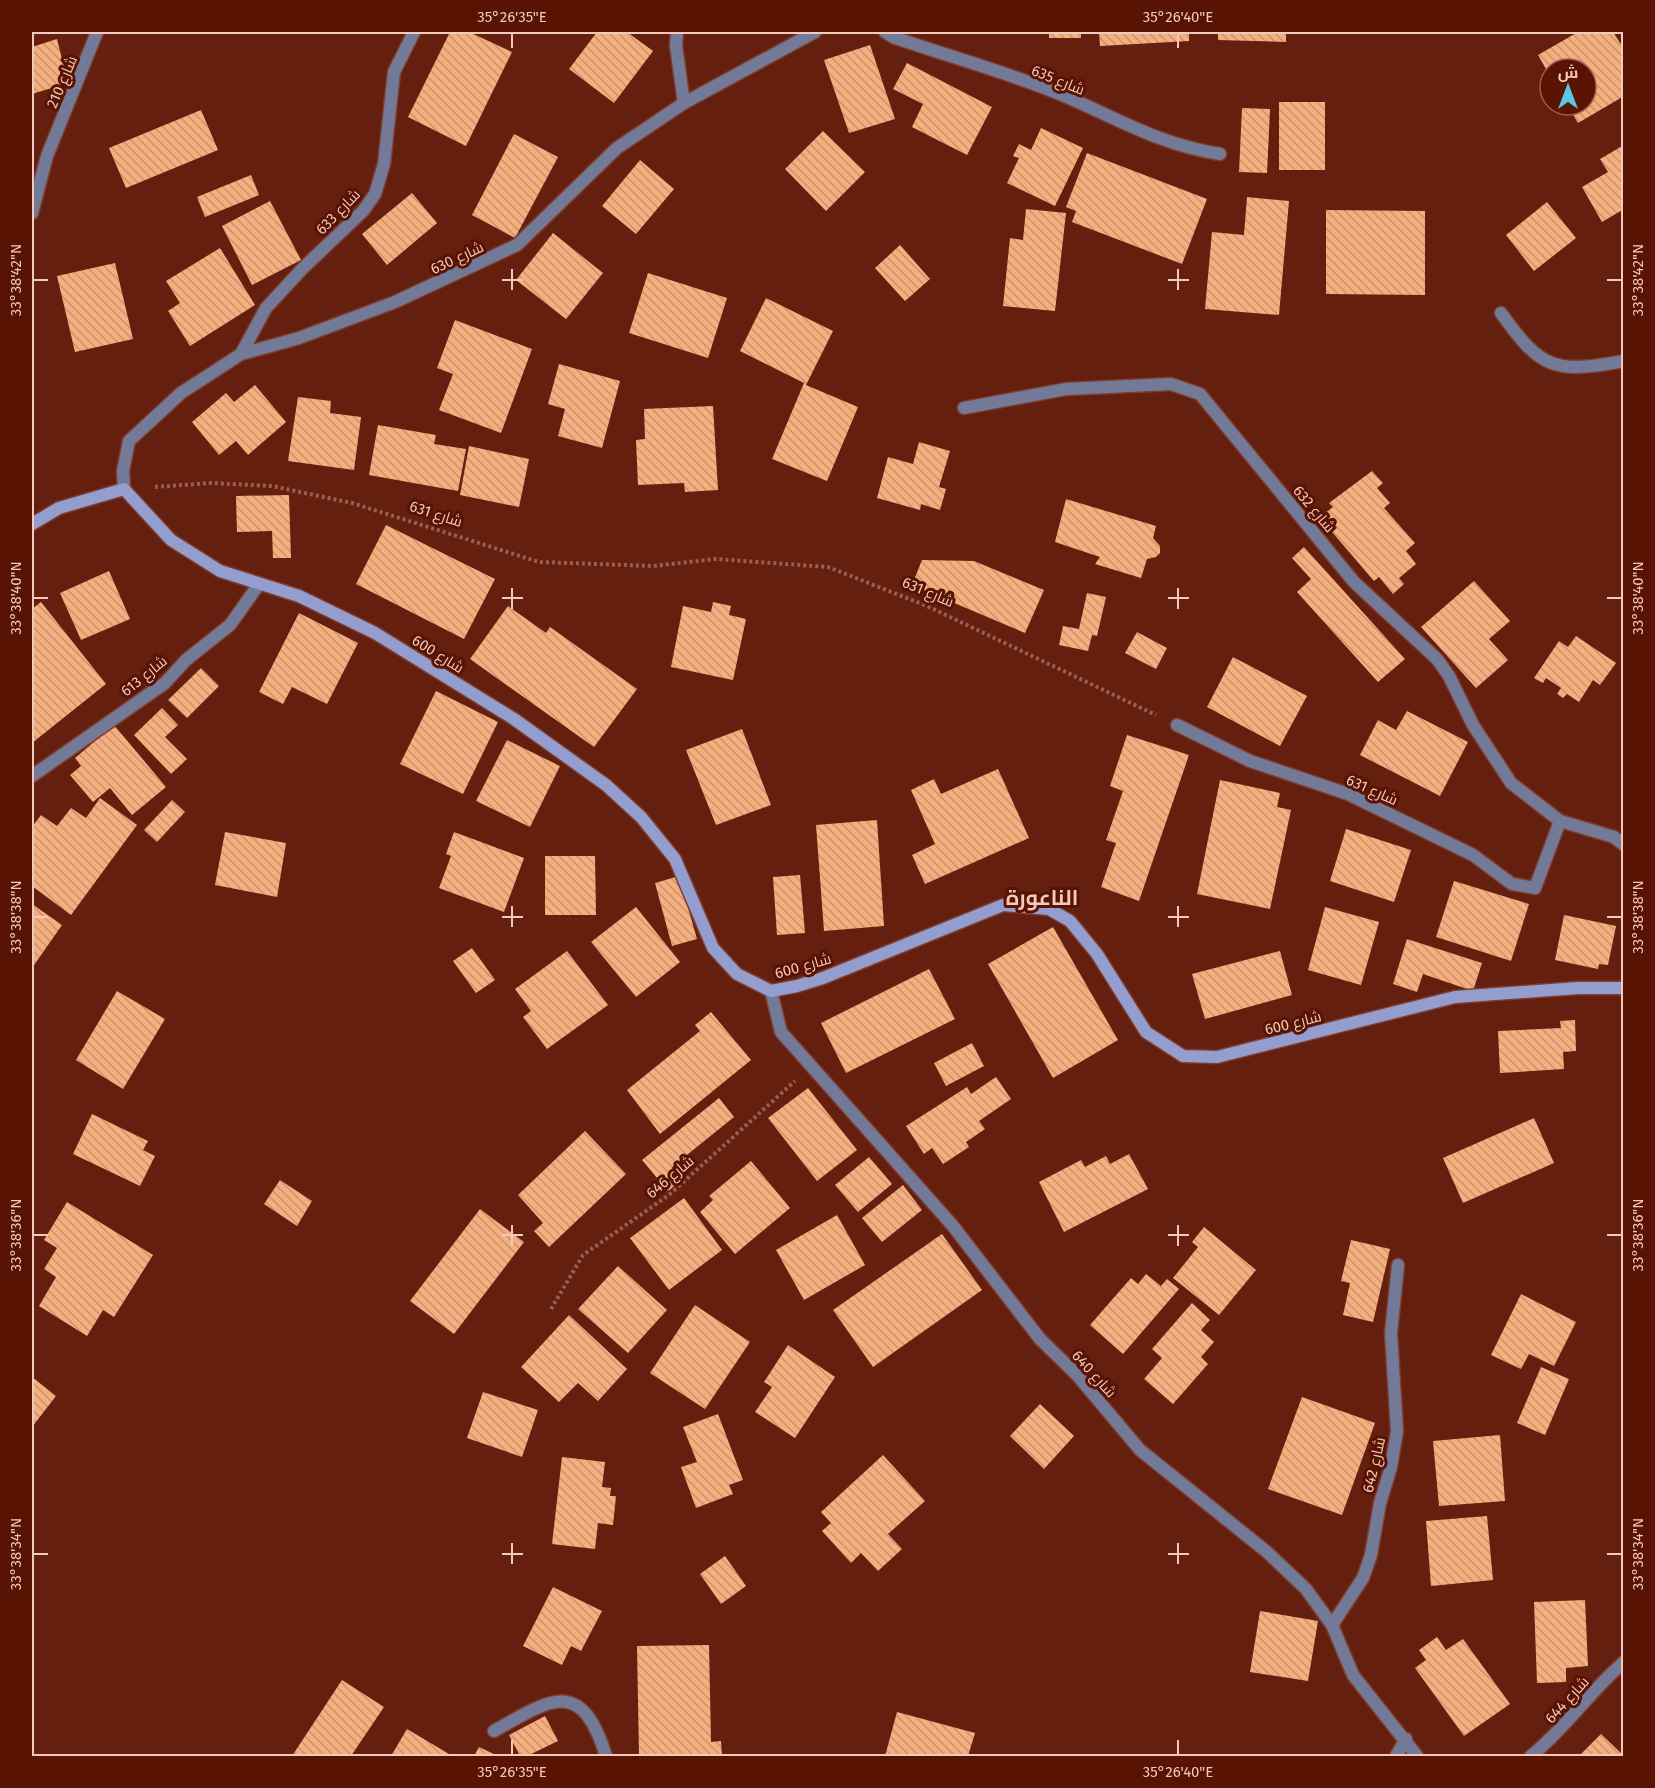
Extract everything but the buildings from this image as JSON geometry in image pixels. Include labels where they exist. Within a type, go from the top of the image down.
[{"type":"main road","points":[[32,524],[59,508],[124,489]]},
{"type":"main road","name":"شارع 600","points":[[124,489],[171,540],[220,572],[299,596],[375,633],[514,719],[606,785],[641,817],[675,859],[713,948],[737,974],[771,990],[823,978],[1003,904],[1049,909],[1070,921],[1112,974],[1146,1032],[1183,1056],[1217,1057],[1455,997],[1578,988],[1623,988]]},
{"type":"street","name":"شارع 210","points":[[32,213],[47,156],[97,32]]},
{"type":"street","name":"شارع 633","points":[[241,354],[266,308],[303,268],[363,211],[375,194],[384,164],[394,72],[414,32]]},
{"type":"street","points":[[677,32],[676,46],[684,103]]},
{"type":"street","name":"شارع 630","points":[[124,489],[123,471],[129,441],[182,393],[241,354],[299,338],[395,302],[517,245],[617,148],[684,103],[815,32]]},
{"type":"street","name":"شارع 635","points":[[885,32],[893,37],[1066,97],[1138,132],[1194,150],[1221,154]]},
{"type":"street","points":[[1500,313],[1522,343],[1540,359],[1553,364],[1589,366],[1623,361]]},
{"type":"street","name":"شارع 632","points":[[964,408],[1066,389],[1171,384],[1200,394],[1354,582],[1437,659],[1449,676],[1473,724],[1510,783],[1560,821]]},
{"type":"street","name":"شارع 613","points":[[32,776],[165,683],[186,660],[230,625],[259,584]]},
{"type":"street","name":"شارع 631","points":[[1177,725],[1250,761],[1348,794],[1473,855],[1512,884],[1535,888],[1560,821]]},
{"type":"street","points":[[1560,821],[1614,837],[1623,845]]},
{"type":"street","name":"شارع 640","points":[[771,990],[781,1032],[953,1226],[1040,1339],[1077,1375],[1140,1450],[1267,1552],[1306,1589],[1332,1624],[1353,1675],[1418,1756]]},
{"type":"street","name":"شارع 642","points":[[1332,1624],[1363,1578],[1374,1544],[1380,1503],[1391,1467],[1397,1431],[1391,1333],[1398,1264]]},
{"type":"street","name":"شارع 644","points":[[1532,1756],[1561,1730],[1623,1662]]},
{"type":"street","points":[[494,1731],[536,1707],[563,1700],[575,1704],[587,1713],[599,1734],[606,1756]]},
{"type":"street","points":[[1396,1756],[1406,1739]]},
{"type":"path","name":"شارع 631","points":[[124,489],[211,483],[272,486],[352,503],[539,562],[653,566],[716,560],[828,567],[927,606],[1177,725]]},
{"type":"path","name":"شارع 646","points":[[551,1309],[583,1255],[669,1195],[812,1067]]},
{"type":"district","name":"الناعورة","points":[[1042,898]]}]
